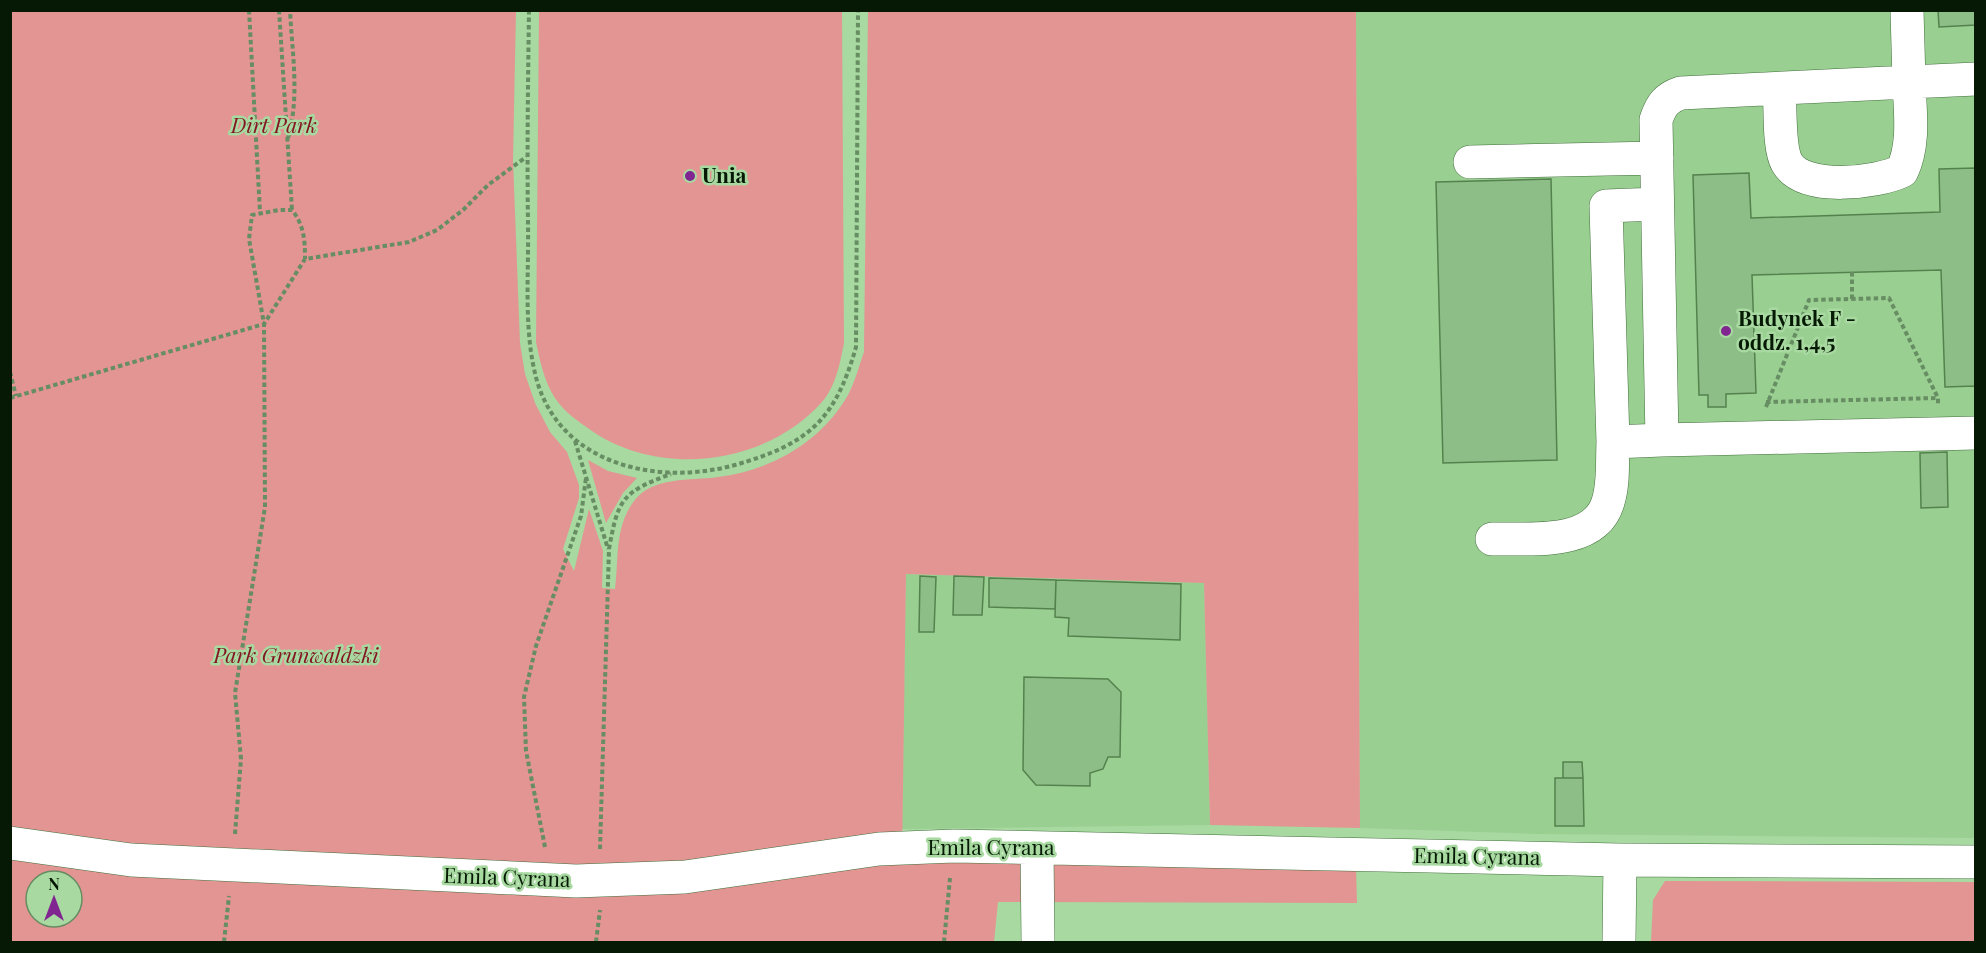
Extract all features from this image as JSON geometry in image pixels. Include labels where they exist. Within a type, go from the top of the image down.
[{"type":"street","points":[[1779,89],[1784,152],[1788,164],[1805,177],[1818,181],[1876,180],[1902,171],[1910,147],[1907,10]]},
{"type":"street","points":[[1662,440],[1656,120],[1661,106],[1671,97],[1682,93],[1976,79]]},
{"type":"street","points":[[1470,162],[1657,158]]},
{"type":"street","points":[[1492,539],[1558,538],[1579,532],[1597,520],[1608,505],[1612,484],[1613,442],[1606,206],[1657,204]]},
{"type":"street","points":[[1613,442],[1976,433]]},
{"type":"street","name":"Emila Cyrana","points":[[10,843],[120,859],[549,881],[603,881],[693,876],[879,849],[954,846],[1620,860],[1976,862]]},
{"type":"street","points":[[1036,848],[1038,942]]},
{"type":"street","points":[[1619,942],[1620,860]]},
{"type":"path","points":[[249,10],[260,212]]},
{"type":"path","points":[[10,372],[13,397],[264,324],[305,259],[305,239],[301,221],[292,210],[279,10]]},
{"type":"path","points":[[288,141],[295,115],[296,98],[290,10]]},
{"type":"path","points":[[529,10],[527,156],[530,343],[537,382],[553,417],[575,441],[607,461],[638,470],[671,474],[707,473],[786,448],[816,427],[846,384],[856,347],[858,10]]},
{"type":"path","points":[[305,259],[409,242],[437,230],[463,210],[488,185],[527,156]]},
{"type":"path","points":[[224,942],[241,759],[236,693],[265,507],[264,324],[249,239],[249,222],[252,215],[260,212],[292,210]]},
{"type":"path","points":[[1852,272],[1852,299]]},
{"type":"path","points":[[1767,438],[1766,402],[1809,300],[1889,298],[1938,398],[1940,434]]},
{"type":"path","points":[[1766,402],[1938,398]]},
{"type":"path","points":[[575,441],[609,549]]},
{"type":"path","points":[[603,881],[600,843],[609,549],[615,516],[625,499],[638,486],[671,474]]},
{"type":"path","points":[[549,881],[542,825],[526,751],[524,697],[536,646],[581,516],[586,478]]},
{"type":"path","points":[[944,942],[954,846]]},
{"type":"shaded area","points":[[1356,11],[1975,11],[1975,838],[1540,834],[1360,828]]},
{"type":"shaded area","points":[[906,574],[1204,583],[1210,825],[902,829]]},
{"type":"green space","name":"Park Grunwaldzki","points":[[10,11],[516,11],[513,160],[520,343],[525,374],[535,403],[550,432],[567,452],[579,485],[579,498],[563,549],[574,571],[589,509],[603,551],[602,588],[615,589],[618,544],[623,522],[634,501],[642,493],[662,483],[738,473],[776,460],[809,440],[824,427],[848,395],[864,352],[868,11],[1356,11],[1360,828],[1210,825],[1204,583],[906,574],[902,858],[1356,867],[1357,903],[998,902],[994,942],[11,942]]},
{"type":"green space","name":"Unia","points":[[539,11],[842,11],[844,343],[837,374],[827,396],[799,423],[772,440],[743,451],[712,458],[680,459],[649,455],[619,446],[592,431],[567,412],[551,391],[536,342]]},
{"type":"green space","points":[[588,460],[608,471],[637,478],[623,493],[606,523]]},
{"type":"green space","points":[[1665,881],[1975,882],[1975,942],[1651,942],[1653,900]]},
{"type":"building","points":[[1938,10],[1976,10],[1976,25],[1939,27]]},
{"type":"building","name":"Budynek F - oddz. 1,4,5","points":[[1976,168],[1976,399],[1975,386],[1945,387],[1941,270],[1752,275],[1756,393],[1726,394],[1726,407],[1708,407],[1708,395],[1699,395],[1693,175],[1749,173],[1751,218],[1940,212],[1939,169]]},
{"type":"building","points":[[1551,179],[1557,460],[1443,463],[1436,182]]},
{"type":"building","points":[[1947,452],[1948,507],[1921,508],[1920,453]]},
{"type":"building","points":[[920,576],[936,577],[934,632],[919,632]]},
{"type":"building","points":[[954,576],[984,577],[982,615],[953,615]]},
{"type":"building","points":[[989,578],[1056,580],[1055,609],[989,607]]},
{"type":"building","points":[[1056,580],[1181,584],[1180,640],[1068,636],[1069,618],[1055,617]]},
{"type":"building","points":[[1024,677],[1108,679],[1121,692],[1120,757],[1108,757],[1103,769],[1090,773],[1090,786],[1036,785],[1023,770]]},
{"type":"building","points":[[1563,762],[1582,762],[1583,778],[1563,778]]},
{"type":"building","points":[[1555,778],[1583,778],[1584,826],[1555,826]]},
{"type":"place","name":"Unia","points":[[690,176]]},
{"type":"place","name":"Budynek F - oddz. 1,4,5","points":[[1726,331]]},
{"type":"park label","name":"Dirt Park","points":[[274,126]]}]
